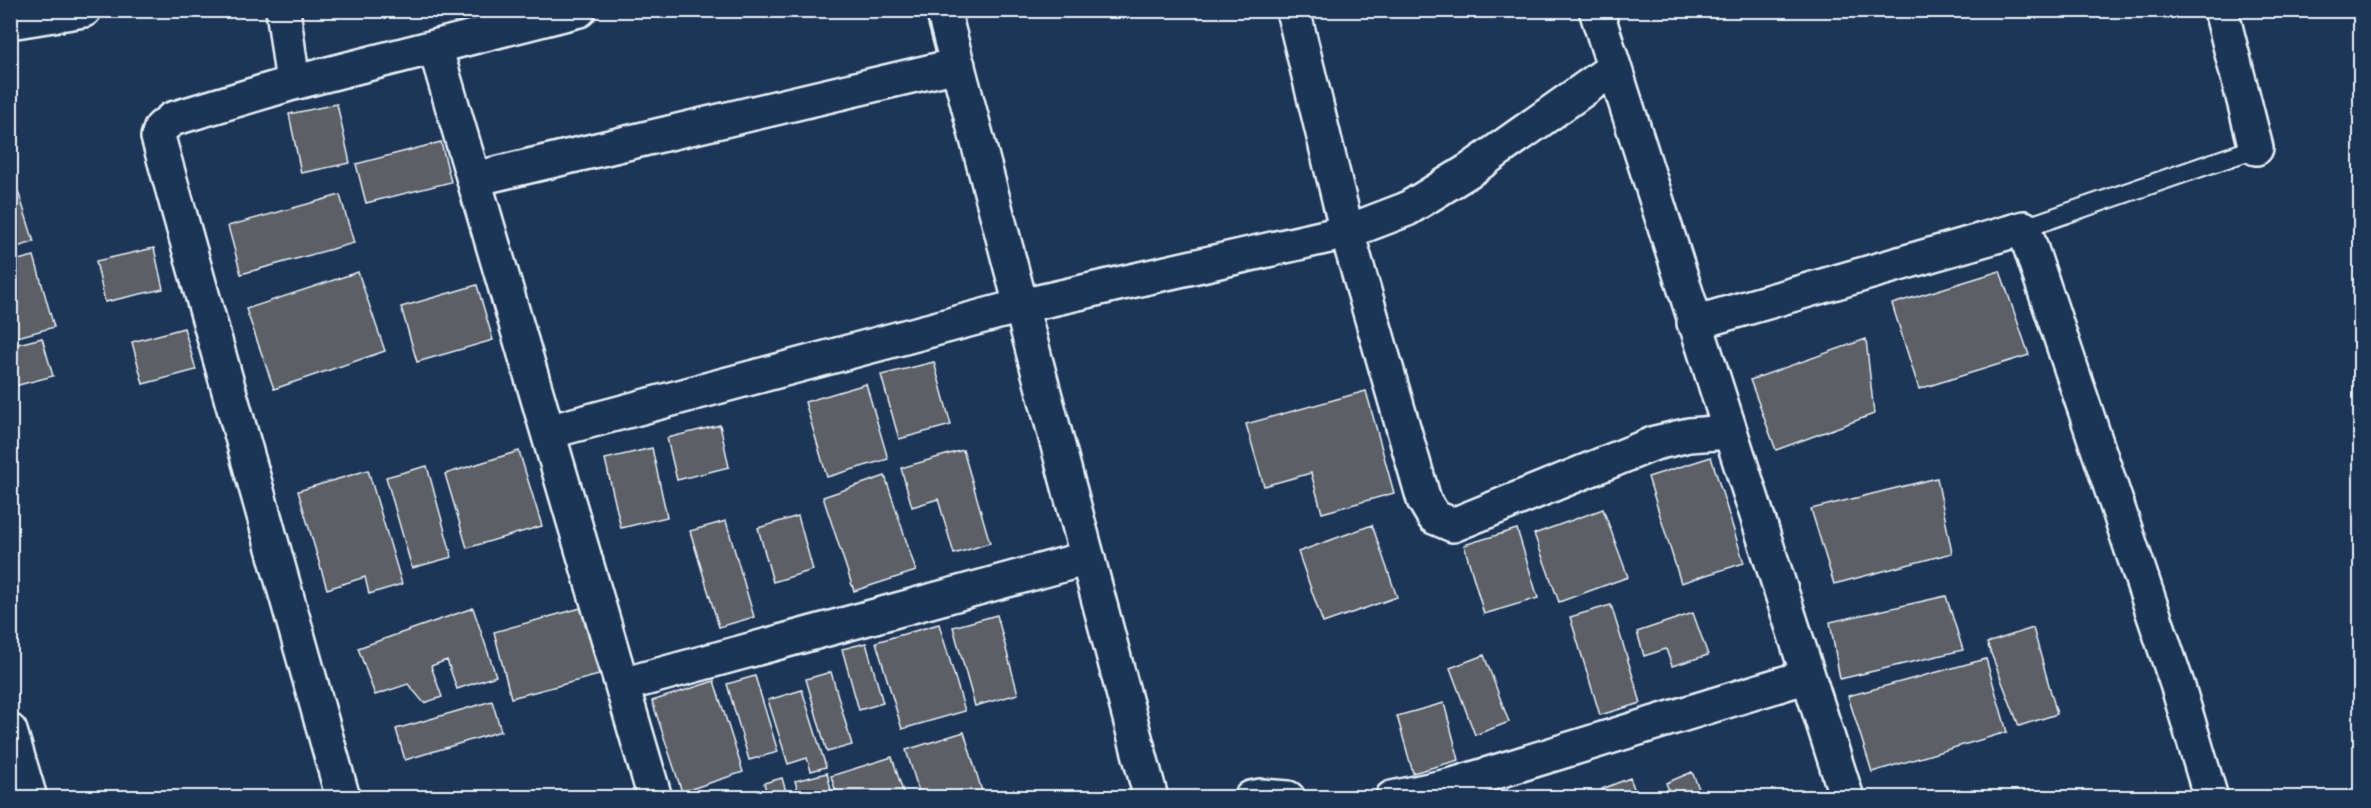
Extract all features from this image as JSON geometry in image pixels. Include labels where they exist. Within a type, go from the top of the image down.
[{"type":"street","points":[[10,22],[84,10]]},
{"type":"street","points":[[283,10],[293,83]]},
{"type":"street","points":[[343,798],[158,137],[161,128],[172,119],[293,83],[579,10]]},
{"type":"street","points":[[943,10],[1151,798]]},
{"type":"street","points":[[1293,10],[1347,232],[1424,500],[1434,517],[1453,525],[1655,442],[1689,435],[1729,432]]},
{"type":"street","points":[[1596,10],[1847,798]]},
{"type":"street","points":[[2221,10],[2256,148]]},
{"type":"street","points":[[435,47],[655,798]]},
{"type":"street","points":[[474,179],[958,65]]},
{"type":"street","points":[[548,432],[1022,306],[1347,232],[1407,209],[1470,170],[1614,68]]},
{"type":"street","points":[[1694,323],[2024,228],[2178,687],[2211,798]]},
{"type":"street","points":[[622,685],[1088,558]]},
{"type":"street","points":[[1392,798],[1455,791],[1808,676]]},
{"type":"street","points":[[10,731],[30,798]]},
{"type":"street","points":[[1251,798],[1288,798]]},
{"type":"lane","points":[[2024,228],[2256,148]]},
{"type":"building","points":[[337,104],[350,163],[301,173],[289,114]]},
{"type":"building","points":[[441,142],[451,182],[366,203],[356,164]]},
{"type":"building","points":[[18,191],[34,242],[10,249],[10,194]]},
{"type":"building","points":[[340,195],[354,243],[241,274],[228,226]]},
{"type":"building","points":[[154,248],[163,289],[105,302],[96,261]]},
{"type":"building","points":[[34,256],[54,327],[10,339],[10,262]]},
{"type":"building","points":[[2000,271],[2029,355],[1919,389],[1892,304]]},
{"type":"building","points":[[358,272],[385,351],[274,389],[246,309]]},
{"type":"building","points":[[477,285],[493,340],[417,362],[401,307]]},
{"type":"building","points":[[184,328],[196,370],[143,384],[132,342]]},
{"type":"building","points":[[42,338],[53,376],[11,387],[10,346]]},
{"type":"building","points":[[1866,339],[1874,414],[1776,450],[1750,380]]},
{"type":"building","points":[[934,362],[951,425],[899,439],[881,375]]},
{"type":"building","points":[[866,384],[888,459],[827,477],[805,402]]},
{"type":"building","points":[[1366,391],[1394,493],[1322,513],[1311,473],[1264,486],[1246,424]]},
{"type":"building","points":[[720,425],[729,467],[677,480],[667,438]]},
{"type":"building","points":[[652,448],[667,517],[621,528],[605,459]]},
{"type":"building","points":[[963,450],[990,543],[954,554],[938,499],[912,507],[901,468]]},
{"type":"building","points":[[519,451],[542,526],[467,548],[445,474]]},
{"type":"building","points":[[1711,457],[1744,563],[1681,583],[1648,477]]},
{"type":"building","points":[[427,466],[452,557],[412,568],[386,477]]},
{"type":"building","points":[[368,470],[402,584],[369,594],[365,577],[327,589],[298,491]]},
{"type":"building","points":[[885,476],[916,571],[854,591],[823,497]]},
{"type":"building","points":[[1937,478],[1952,553],[1834,584],[1811,509]]},
{"type":"building","points":[[1603,509],[1628,577],[1559,602],[1534,534]]},
{"type":"building","points":[[798,516],[813,570],[773,582],[758,528]]},
{"type":"building","points":[[726,521],[754,617],[719,627],[690,531]]},
{"type":"building","points":[[1372,525],[1397,597],[1323,623],[1298,552]]},
{"type":"building","points":[[1517,529],[1538,598],[1484,614],[1464,545]]},
{"type":"building","points":[[1946,596],[1963,650],[1840,679],[1830,622]]},
{"type":"building","points":[[1611,605],[1641,703],[1600,715],[1570,617]]},
{"type":"building","points":[[473,608],[496,676],[457,689],[447,660],[431,666],[442,697],[424,703],[408,684],[375,695],[358,648]]},
{"type":"building","points":[[581,608],[599,675],[511,698],[494,632]]},
{"type":"building","points":[[1693,613],[1708,655],[1672,666],[1666,649],[1644,656],[1637,632]]},
{"type":"building","points":[[997,615],[1018,694],[975,706],[953,627]]},
{"type":"building","points":[[939,624],[965,711],[902,729],[876,642]]},
{"type":"building","points":[[2033,628],[2057,714],[2019,726],[1987,643]]},
{"type":"building","points":[[866,643],[883,703],[859,710],[842,649]]},
{"type":"building","points":[[1484,655],[1509,722],[1475,735],[1450,668]]},
{"type":"building","points":[[1986,659],[2007,732],[1872,772],[1848,696]]},
{"type":"building","points":[[831,672],[852,745],[827,752],[806,679]]},
{"type":"building","points":[[755,676],[778,752],[749,760],[727,684]]},
{"type":"building","points":[[714,681],[743,772],[682,792],[652,701]]},
{"type":"building","points":[[802,690],[826,767],[811,771],[807,758],[788,764],[768,700]]},
{"type":"building","points":[[492,701],[501,731],[405,760],[396,729]]},
{"type":"building","points":[[1444,703],[1459,760],[1413,773],[1397,716]]},
{"type":"building","points":[[964,732],[984,798],[921,798],[906,750]]},
{"type":"building","points":[[892,757],[905,798],[838,798],[831,776]]},
{"type":"building","points":[[1692,772],[1703,798],[1672,798],[1666,783]]},
{"type":"building","points":[[827,773],[833,798],[800,798],[795,781]]},
{"type":"building","points":[[782,778],[788,798],[768,798],[764,783]]},
{"type":"building","points":[[1630,778],[1638,798],[1605,798],[1602,789]]},
{"type":"building","points":[[516,791],[517,798],[489,798]]}]
